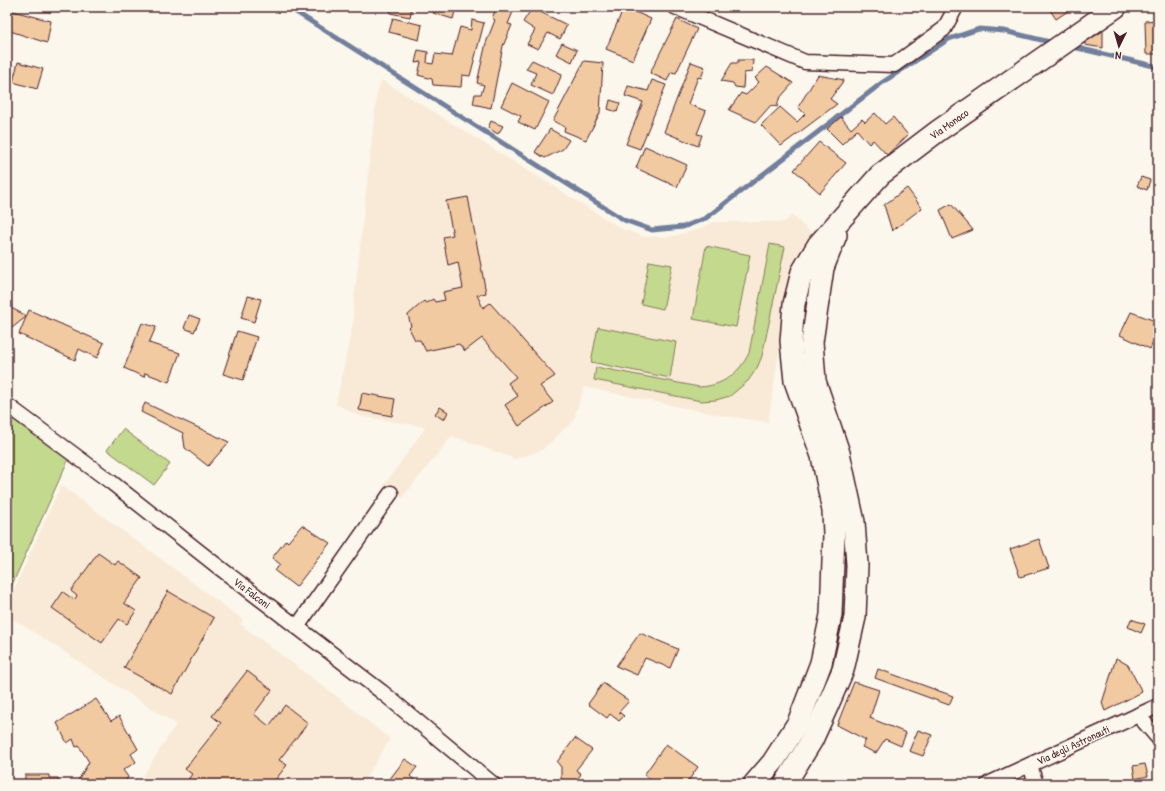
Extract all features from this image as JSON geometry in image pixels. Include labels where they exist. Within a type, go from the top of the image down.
[{"type":"main road","name":"Via Monaco","points":[[853,204],[880,175],[938,131],[1116,7]]},
{"type":"main road","points":[[754,784],[773,762],[798,723],[821,662],[831,615],[834,534],[832,511],[822,456],[795,381],[791,341],[794,304],[802,272],[818,245],[853,204]]},
{"type":"main road","points":[[785,784],[812,740],[843,670],[855,617],[857,565],[854,522],[839,453],[815,381],[812,342],[823,268],[836,234],[853,204]]},
{"type":"street","points":[[676,7],[805,62],[894,65],[944,29],[956,7]]},
{"type":"street","name":"Via Falconi","points":[[7,405],[111,482],[382,692],[493,784]]},
{"type":"street","points":[[297,627],[391,493]]},
{"type":"street","name":"Via degli Astronauti","points":[[988,784],[1158,706]]},
{"type":"street","points":[[1138,715],[1158,738]]},
{"type":"street","points":[[1030,765],[1036,784]]},
{"type":"shaded area","points":[[382,80],[622,229],[645,237],[669,237],[696,230],[714,222],[785,222],[792,215],[818,239],[782,334],[768,422],[719,415],[584,387],[573,421],[542,450],[515,459],[452,436],[402,498],[384,485],[426,427],[359,416],[336,404],[354,318],[353,310],[377,93]]},
{"type":"shaded area","points":[[61,485],[243,620],[240,624],[339,698],[390,739],[362,784],[138,784],[176,724],[7,615],[7,605]]},
{"type":"green space","points":[[770,244],[785,247],[762,356],[757,368],[748,381],[730,396],[716,400],[701,401],[594,380],[596,367],[699,387],[715,384],[729,378],[740,367],[749,353]]},
{"type":"green space","points":[[706,246],[750,255],[736,327],[693,319]]},
{"type":"green space","points":[[649,261],[672,265],[663,309],[641,304]]},
{"type":"green space","points":[[598,327],[676,342],[670,378],[591,362]]},
{"type":"green space","points":[[7,413],[69,458],[7,596]]},
{"type":"green space","points":[[123,429],[170,464],[154,485],[107,450]]},
{"type":"building","points":[[34,7],[52,7],[51,12],[33,9]]},
{"type":"building","points":[[311,7],[332,7],[331,11]]},
{"type":"building","points":[[392,7],[412,7],[410,17],[390,13]]},
{"type":"building","points":[[435,7],[456,7],[453,19],[433,13]]},
{"type":"building","points":[[497,7],[515,7],[508,24],[512,25],[503,46],[491,108],[473,104],[475,94],[481,94],[484,85],[477,83],[486,43],[495,20],[492,18]]},
{"type":"building","points":[[624,7],[651,19],[633,60],[606,49]]},
{"type":"building","points":[[1048,7],[1069,7],[1071,9],[1056,19]]},
{"type":"building","points":[[532,8],[567,25],[560,39],[548,33],[538,49],[527,44],[535,30],[523,22]]},
{"type":"building","points":[[9,10],[51,21],[47,43],[7,30]]},
{"type":"building","points":[[393,18],[422,25],[419,40],[389,32]]},
{"type":"building","points":[[677,19],[697,29],[676,73],[671,72],[667,81],[650,73]]},
{"type":"building","points":[[472,20],[484,23],[470,76],[462,75],[461,87],[433,85],[432,79],[418,75],[421,62],[415,63],[418,50],[428,52],[427,63],[433,64],[435,54],[452,56],[460,27],[471,30]]},
{"type":"building","points":[[1158,20],[1158,54],[1146,54],[1145,21]]},
{"type":"building","points":[[1103,31],[1103,48],[1085,45],[1085,42]]},
{"type":"building","points":[[562,43],[577,50],[572,62],[556,54]]},
{"type":"building","points":[[532,60],[562,74],[553,95],[531,85],[536,73],[526,69]]},
{"type":"building","points":[[738,60],[753,60],[752,72],[744,73],[743,88],[735,87],[733,83],[721,81],[732,63],[738,63]]},
{"type":"building","points":[[584,61],[603,63],[600,113],[586,140],[564,131],[565,127],[553,121]]},
{"type":"building","points":[[18,62],[43,69],[37,89],[13,82]]},
{"type":"building","points":[[691,62],[705,67],[701,78],[698,77],[688,104],[706,111],[697,134],[702,135],[698,146],[664,132]]},
{"type":"building","points":[[767,67],[793,83],[779,99],[777,107],[771,105],[756,122],[729,110],[741,93],[746,95],[759,82],[755,78]]},
{"type":"building","points":[[818,75],[844,80],[830,99],[837,104],[781,146],[761,125],[780,107],[797,122],[805,114],[798,107]]},
{"type":"building","points":[[652,80],[666,85],[640,149],[626,144],[643,102],[625,96],[628,86],[648,91]]},
{"type":"building","points":[[512,83],[549,102],[535,130],[518,122],[521,116],[501,106]]},
{"type":"building","points":[[610,100],[620,103],[617,112],[608,109]]},
{"type":"building","points":[[875,113],[885,124],[893,117],[908,135],[887,155],[873,140],[869,144],[857,130],[842,144],[827,129],[841,117],[851,129],[862,119],[865,122]]},
{"type":"building","points":[[491,121],[503,126],[498,134],[488,128]]},
{"type":"building","points":[[550,129],[569,140],[563,149],[545,158],[535,152]]},
{"type":"building","points":[[819,142],[846,163],[820,193],[794,170]]},
{"type":"building","points":[[645,146],[687,165],[677,187],[636,168]]},
{"type":"building","points":[[1141,177],[1150,180],[1147,190],[1137,186]]},
{"type":"building","points":[[907,188],[922,208],[892,231],[884,205]]},
{"type":"building","points":[[468,197],[486,293],[477,295],[483,308],[490,303],[555,376],[540,386],[553,402],[519,426],[505,405],[518,396],[508,383],[516,377],[482,338],[465,351],[459,344],[426,351],[420,340],[415,340],[409,328],[411,326],[408,315],[424,301],[426,303],[433,299],[435,302],[445,300],[443,292],[463,288],[458,262],[448,265],[443,237],[453,235],[446,201]]},
{"type":"building","points":[[951,204],[973,230],[952,239],[940,210]]},
{"type":"building","points":[[248,296],[261,299],[254,322],[241,318]]},
{"type":"building","points":[[7,306],[27,316],[7,332]]},
{"type":"building","points":[[29,310],[104,343],[97,358],[79,349],[75,360],[19,334]]},
{"type":"building","points":[[1131,312],[1158,322],[1158,332],[1150,349],[1120,335]]},
{"type":"building","points":[[189,315],[200,319],[194,332],[184,328]]},
{"type":"building","points":[[142,323],[156,327],[149,343],[180,353],[169,382],[145,373],[144,377],[124,368]]},
{"type":"building","points":[[237,331],[257,337],[243,380],[223,374]]},
{"type":"building","points":[[362,393],[395,399],[392,416],[359,410]]},
{"type":"building","points":[[145,403],[229,442],[208,466],[185,448],[183,433],[141,412]]},
{"type":"building","points":[[440,407],[448,412],[444,420],[435,414]]},
{"type":"building","points":[[302,525],[330,543],[296,587],[275,571],[280,564],[272,558],[286,540],[288,542]]},
{"type":"building","points":[[1039,539],[1049,568],[1020,577],[1010,549]]},
{"type":"building","points":[[98,553],[115,565],[118,561],[142,578],[124,603],[136,611],[127,624],[119,619],[102,643],[52,608],[63,592],[74,600],[77,596],[71,591]]},
{"type":"building","points":[[168,591],[214,618],[172,694],[124,668]]},
{"type":"building","points":[[1131,619],[1145,624],[1141,633],[1128,627]]},
{"type":"building","points":[[640,633],[678,649],[670,668],[645,658],[637,675],[616,666]]},
{"type":"building","points":[[1116,658],[1128,665],[1142,692],[1105,711],[1102,703]]},
{"type":"building","points":[[878,669],[953,696],[949,705],[875,678]]},
{"type":"building","points":[[247,671],[272,690],[254,714],[269,726],[285,705],[308,723],[279,760],[287,765],[272,784],[185,784],[192,774],[185,769],[221,723],[212,716]]},
{"type":"building","points":[[854,682],[879,690],[870,718],[906,733],[901,746],[885,739],[876,753],[862,747],[866,740],[837,725]]},
{"type":"building","points":[[603,683],[629,701],[619,712],[624,716],[619,721],[610,714],[607,718],[588,704]]},
{"type":"building","points":[[96,699],[111,721],[119,716],[138,749],[131,754],[136,762],[123,770],[128,777],[124,784],[76,784],[89,762],[79,746],[76,747],[73,739],[67,743],[57,723]]},
{"type":"building","points":[[918,730],[932,735],[923,756],[909,751]]},
{"type":"building","points":[[575,738],[592,750],[576,770],[581,774],[574,784],[557,784],[561,779],[561,767],[557,762]]},
{"type":"building","points":[[666,744],[698,767],[686,784],[656,784],[644,775]]},
{"type":"building","points":[[405,759],[417,767],[410,776],[419,784],[386,784]]},
{"type":"building","points":[[1145,764],[1148,776],[1135,779],[1133,766]]},
{"type":"building","points":[[25,775],[49,775],[49,778],[58,778],[59,784],[25,784]]},
{"type":"waterway","points":[[288,7],[624,220],[652,230],[683,227],[706,218],[883,82],[949,39],[979,29],[1004,31],[1054,43]]},
{"type":"waterway","points":[[1069,46],[1158,67]]}]
